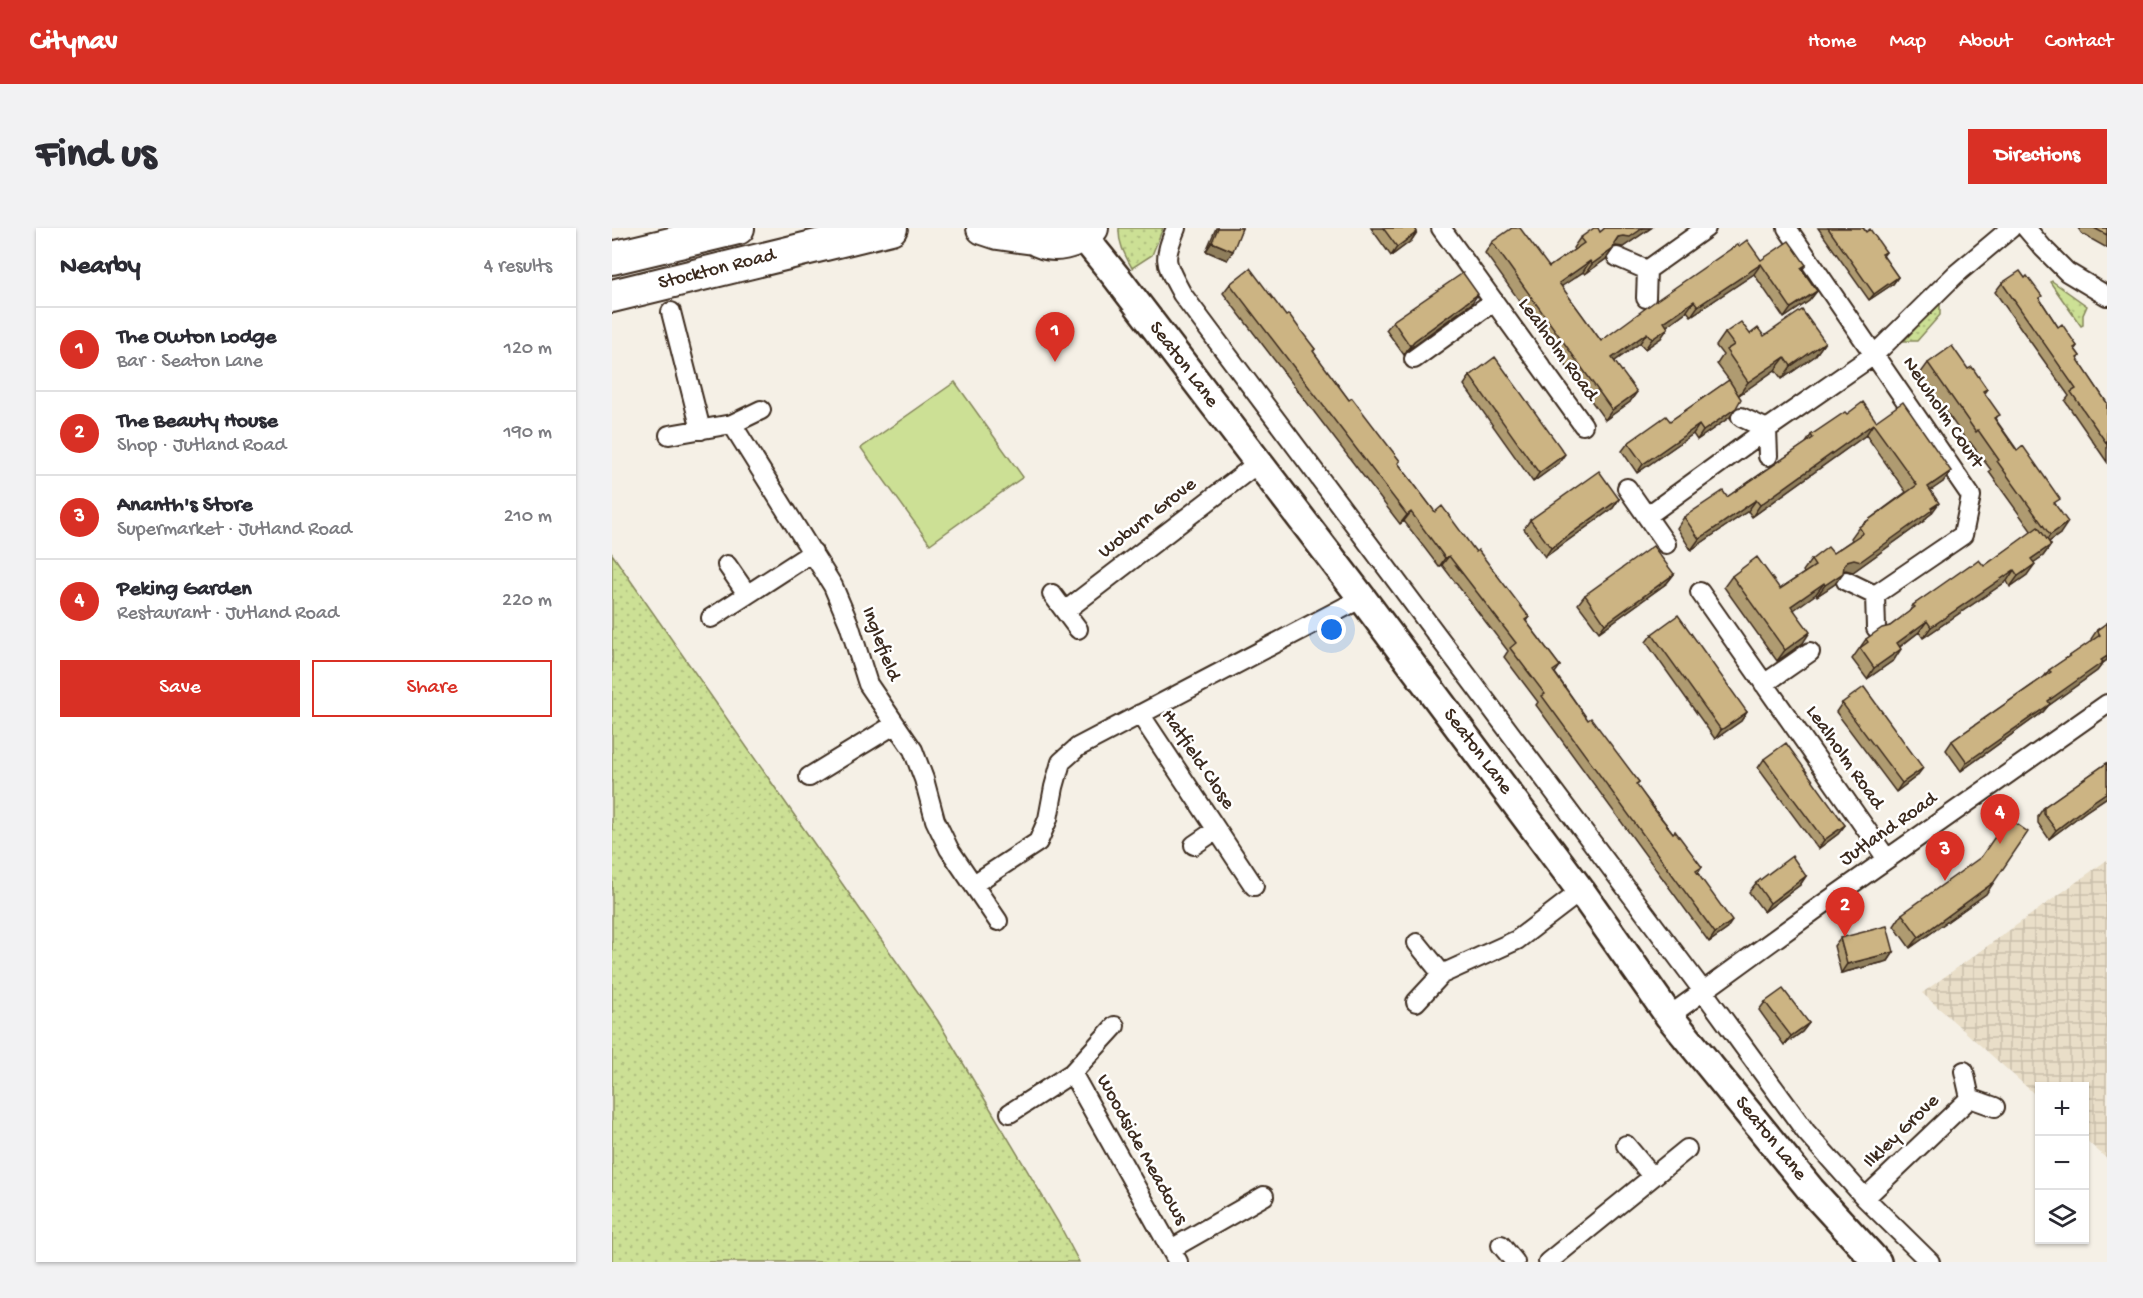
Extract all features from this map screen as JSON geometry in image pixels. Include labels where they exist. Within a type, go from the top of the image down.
[{"type":"highway","name":"Stockton Road","points":[[612,258],[738,228]]},
{"type":"highway","name":"Stockton Road","points":[[612,296],[891,228]]},
{"type":"highway","points":[[983,228],[998,233],[1029,233],[1050,244],[1068,243],[1087,232]]},
{"type":"main road","name":"Seaton Lane","points":[[1087,232],[1118,279],[1362,598],[1581,891],[1669,1016],[1871,1260]]},
{"type":"street","name":"Seaton Lane","points":[[1176,228],[1167,249],[1167,266],[1182,294],[1806,1132],[1865,1198],[1930,1262]]},
{"type":"street","name":"Lealholm Road","points":[[1442,228],[1583,425]]},
{"type":"street","points":[[1647,270],[1706,228]]},
{"type":"street","name":"Newholm Court","points":[[1788,228],[1971,496],[1963,535],[1875,595]]},
{"type":"street","name":"Newholm Court","points":[[1647,516],[1875,354],[1955,275],[2011,228]]},
{"type":"street","points":[[2026,228],[2067,272],[2107,296]]},
{"type":"street","points":[[1617,257],[1647,270]]},
{"type":"street","points":[[1646,298],[1647,270]]},
{"type":"street","name":"Lealholm Road","points":[[1414,359],[1494,301]]},
{"type":"street","points":[[671,312],[701,430]]},
{"type":"street","points":[[669,435],[732,424],[761,410]]},
{"type":"street","points":[[1741,417],[1767,429],[1768,456]]},
{"type":"street","name":"Inglefield","points":[[732,424],[813,552],[837,595],[868,684],[913,750],[924,778],[935,820],[949,849],[998,921]]},
{"type":"street","name":"Woburn Grove","points":[[1065,611],[1258,463]]},
{"type":"street","points":[[1627,488],[1666,544]]},
{"type":"street","points":[[711,618],[813,552]]},
{"type":"street","points":[[727,565],[747,594]]},
{"type":"street","points":[[1846,580],[1875,595],[1876,628]]},
{"type":"street","name":"Lealholm Road","points":[[1700,592],[1887,859]]},
{"type":"street","points":[[1052,594],[1078,629]]},
{"type":"street","points":[[974,884],[1038,842],[1048,819],[1061,762],[1078,747],[1362,598]]},
{"type":"street","points":[[1764,684],[1810,652]]},
{"type":"street","name":"Jutland Road","points":[[1669,1016],[2107,704]]},
{"type":"street","name":"Hatfield Close","points":[[1140,714],[1254,886]]},
{"type":"street","points":[[809,777],[894,725]]},
{"type":"street","name":"Hatfield Close","points":[[1194,845],[1216,830]]},
{"type":"street","points":[[1416,1002],[1442,974],[1517,940],[1581,891]]},
{"type":"street","points":[[1417,943],[1442,974]]},
{"type":"street","name":"Woodside Meadows","points":[[1010,1113],[1071,1073],[1115,1026]]},
{"type":"street","name":"Ilkley Grove","points":[[1964,1071],[1970,1098]]},
{"type":"street","name":"Woodside Meadows","points":[[1071,1073],[1174,1256],[1264,1196]]},
{"type":"street","name":"Ilkley Grove","points":[[1865,1198],[1970,1098]]},
{"type":"street","name":"Ilkley Grove","points":[[1970,1098],[1995,1107]]},
{"type":"street","points":[[1626,1145],[1652,1176]]},
{"type":"street","points":[[1548,1262],[1687,1149]]},
{"type":"street","points":[[1501,1245],[1515,1262]]},
{"type":"shaded area","points":[[2107,860],[2107,1159],[2089,1143],[2089,1082],[2035,1082],[2035,1094],[1922,993]]},
{"type":"green space","points":[[1119,228],[1163,228],[1152,255],[1132,268],[1121,244]]},
{"type":"green space","points":[[2052,281],[2087,306],[2083,315],[2083,325],[2081,326],[2050,282]]},
{"type":"green space","points":[[1940,301],[1940,315],[1917,341],[1904,341]]},
{"type":"green space","points":[[955,382],[1023,477],[930,544],[861,448]]},
{"type":"green space","points":[[612,554],[938,1021],[1058,1222],[1079,1262],[612,1262]]},
{"type":"building","points":[[1218,228],[1242,228],[1233,251],[1212,242]]},
{"type":"building","points":[[1383,228],[1415,228],[1417,232],[1397,247]]},
{"type":"building","points":[[1512,228],[1520,228],[1549,267],[1584,243],[1580,238],[1594,228],[1598,228],[1600,232],[1605,228],[1643,228],[1630,237],[1618,237],[1613,249],[1592,264],[1590,261],[1559,283],[1601,341],[1654,302],[1747,240],[1761,260],[1789,241],[1806,265],[1801,268],[1817,291],[1791,308],[1761,264],[1698,306],[1694,301],[1664,322],[1668,328],[1652,339],[1647,333],[1612,358],[1637,392],[1612,410],[1492,242]]},
{"type":"building","points":[[1828,228],[1863,228],[1866,232],[1870,229],[1886,252],[1882,254],[1898,277],[1874,294]]},
{"type":"building","points":[[2094,228],[2107,228],[2107,235]]},
{"type":"building","points":[[1250,268],[1286,316],[1289,314],[1349,400],[1352,398],[1435,512],[1442,506],[1529,617],[1525,620],[1560,666],[1553,671],[1588,720],[1591,718],[1639,782],[1636,784],[1654,809],[1673,833],[1675,831],[1702,867],[1696,871],[1732,921],[1715,933],[1542,696],[1545,694],[1510,648],[1516,643],[1449,556],[1445,558],[1411,512],[1407,515],[1230,284]]},
{"type":"building","points":[[2020,271],[2025,278],[2027,276],[2042,296],[2039,298],[2058,327],[2062,324],[2077,346],[2074,348],[2080,356],[2077,358],[2107,403],[2107,444],[2071,392],[2076,389],[2002,283]]},
{"type":"building","points":[[1463,273],[1478,294],[1410,346],[1393,321]]},
{"type":"building","points":[[1802,310],[1825,342],[1791,366],[1785,357],[1748,382],[1726,350],[1734,345],[1725,333],[1741,322],[1750,334],[1758,328],[1764,336]]},
{"type":"building","points":[[1952,346],[1968,369],[1972,367],[1987,389],[1983,391],[2000,415],[1994,418],[2017,451],[2023,446],[2060,499],[2054,503],[2068,522],[2050,535],[1997,461],[1999,460],[1978,430],[1976,432],[1928,363]]},
{"type":"building","points":[[1495,357],[1565,454],[1539,473],[1470,376]]},
{"type":"building","points":[[1729,380],[1741,399],[1736,408],[1703,431],[1699,425],[1643,464],[1628,443],[1666,416],[1670,421]]},
{"type":"building","points":[[1863,402],[1876,421],[1903,402],[1951,471],[1928,487],[1939,503],[1931,508],[1932,510],[1861,561],[1854,559],[1847,561],[1843,573],[1791,606],[1810,632],[1785,650],[1732,576],[1757,557],[1780,589],[1815,566],[1811,560],[1828,547],[1833,553],[1863,533],[1859,527],[1917,485],[1873,424],[1760,505],[1756,500],[1699,539],[1684,517],[1723,491],[1727,497],[1813,438],[1811,435]]},
{"type":"building","points":[[1599,471],[1619,499],[1551,548],[1530,520]]},
{"type":"building","points":[[2038,527],[2051,545],[2031,559],[2035,564],[2018,576],[2014,570],[1931,627],[1927,621],[1897,643],[1901,649],[1874,668],[1860,648],[1868,642],[1866,639],[1882,628],[1890,626],[1915,607],[1913,605],[1970,565],[1979,560],[1984,566]]},
{"type":"building","points":[[1653,546],[1674,574],[1605,624],[1585,595]]},
{"type":"building","points":[[1678,615],[1747,712],[1721,730],[1652,634]]},
{"type":"building","points":[[2107,623],[2107,656],[2101,660],[2103,662],[2048,701],[2050,704],[1967,762],[1952,741],[2100,635],[2097,630]]},
{"type":"building","points":[[1864,687],[1923,768],[1902,783],[1842,703]]},
{"type":"building","points":[[1786,743],[1845,825],[1824,840],[1764,759]]},
{"type":"building","points":[[2107,763],[2107,792],[2056,830],[2044,814],[2044,807]]},
{"type":"building","points":[[2008,818],[2028,832],[1994,882],[1919,937],[1902,914],[1981,857]]},
{"type":"building","points":[[1792,856],[1806,876],[1770,903],[1756,883]]},
{"type":"building","points":[[1887,926],[1894,952],[1847,964],[1840,938]]},
{"type":"building","points":[[1783,989],[1809,1023],[1791,1036],[1765,1002]]},
{"type":"place","name":"The Owton Lodge","points":[[1055,362]]},
{"type":"place","name":"Peking Garden","points":[[2000,844]]},
{"type":"place","name":"Ananth's Store","points":[[1945,881]]},
{"type":"place","name":"The Beauty House","points":[[1845,937]]}]
